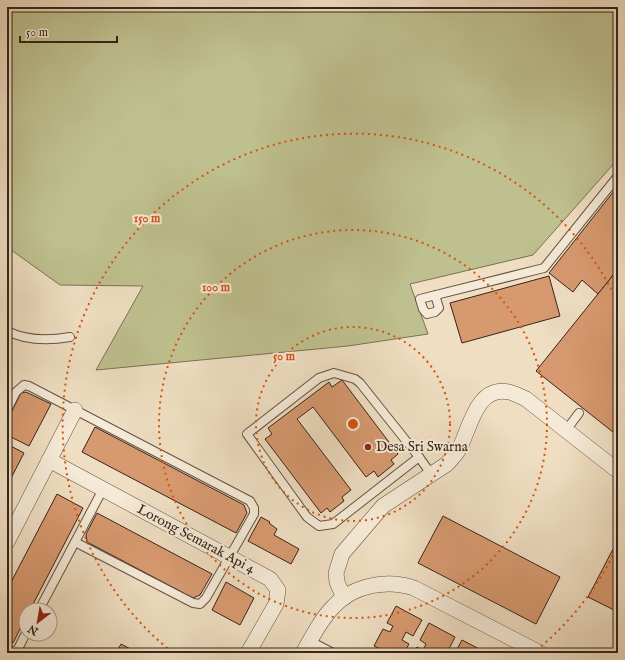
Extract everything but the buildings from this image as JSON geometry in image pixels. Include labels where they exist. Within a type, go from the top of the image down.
[{"type":"street","points":[[344,598],[337,582],[336,573],[342,554],[383,506],[453,458],[459,449],[481,400],[493,393],[508,391],[526,399],[567,429],[618,471]]},
{"type":"street","points":[[7,542],[75,410]]},
{"type":"street","name":"Lorong Semarak Api 4","points":[[49,460],[270,579],[278,590],[276,604],[248,653]]},
{"type":"street","points":[[307,647],[334,606],[344,598],[371,586],[387,583],[401,583],[414,588],[540,653]]},
{"type":"lane","points":[[435,295],[544,268],[618,176]]},
{"type":"lane","points":[[7,330],[18,336],[34,339],[53,340],[70,337]]},
{"type":"lane","points":[[419,458],[333,524],[319,526],[307,517],[247,434],[319,378],[334,374],[355,379],[360,383],[419,458],[431,474]]},
{"type":"lane","points":[[7,410],[16,392],[24,385],[250,501],[254,508],[254,514],[200,604],[194,603],[75,542]]},
{"type":"lane","points":[[567,429],[579,413]]},
{"type":"lane","points":[[43,602],[103,489]]},
{"type":"lane","points":[[7,652],[10,653],[18,649],[22,642]]},
{"type":"lane","points":[[307,647],[333,653]]},
{"type":"green space","points":[[7,7],[618,7],[618,159],[533,255],[410,284],[428,334],[348,346],[96,370],[143,286],[60,285],[7,247]]},
{"type":"place","name":"Desa Sri Swarna","points":[[368,447]]}]
